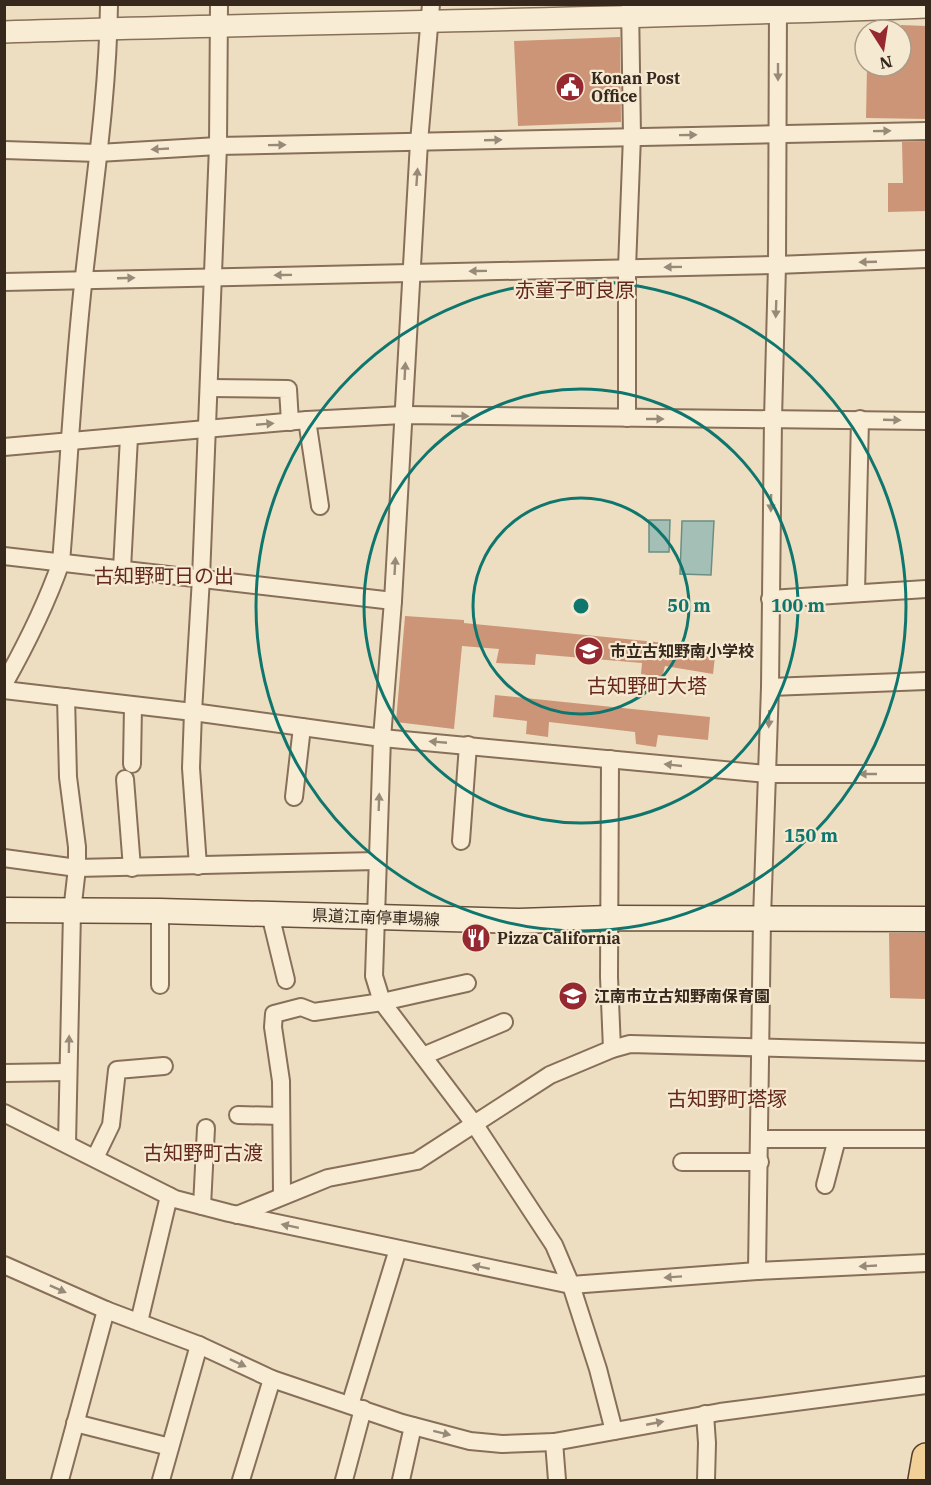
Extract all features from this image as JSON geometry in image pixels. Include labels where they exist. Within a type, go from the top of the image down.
[{"type":"main road","name":"県道江南停車場線","points":[[4,910],[160,911],[519,921],[610,918],[927,919]]},
{"type":"main road","points":[[922,1480],[927,1457]]},
{"type":"street","points":[[4,684],[28,642],[52,589],[61,562],[83,280],[98,153],[110,4]]},
{"type":"street","points":[[4,33],[109,29],[218,15],[927,7]]},
{"type":"street","points":[[757,1271],[762,918],[770,687],[777,265],[778,9]]},
{"type":"street","points":[[627,418],[627,268],[632,136],[630,11]]},
{"type":"street","points":[[431,14],[419,142],[393,601],[382,738],[374,976],[382,1002],[476,1125],[554,1245],[571,1285],[598,1369],[614,1431]]},
{"type":"street","points":[[198,866],[191,768],[218,146],[218,15]]},
{"type":"street","points":[[4,150],[98,153],[218,146],[927,131]]},
{"type":"street","points":[[4,282],[777,265],[927,259]]},
{"type":"street","points":[[209,388],[288,389],[290,422]]},
{"type":"street","points":[[4,447],[307,420],[403,415],[927,421]]},
{"type":"street","points":[[856,593],[860,419]]},
{"type":"street","points":[[307,420],[320,506]]},
{"type":"street","points":[[122,569],[129,437]]},
{"type":"street","points":[[4,556],[393,601]]},
{"type":"street","points":[[770,599],[927,589]]},
{"type":"street","points":[[770,687],[927,681]]},
{"type":"street","points":[[4,690],[193,712],[382,738],[767,774],[927,774]]},
{"type":"street","points":[[66,697],[68,777],[77,848],[72,912],[67,1144]]},
{"type":"street","points":[[132,868],[129,771],[134,706]]},
{"type":"street","points":[[294,797],[302,727]]},
{"type":"street","points":[[461,841],[468,745]]},
{"type":"street","points":[[610,759],[609,977],[612,1049]]},
{"type":"street","points":[[4,858],[77,868],[377,861]]},
{"type":"street","points":[[160,911],[160,985]]},
{"type":"street","points":[[270,914],[286,980]]},
{"type":"street","points":[[282,1195],[281,1081],[273,1027],[274,1014],[301,1007],[314,1011],[382,1002],[467,983]]},
{"type":"street","points":[[423,1056],[504,1022]]},
{"type":"street","points":[[237,1215],[328,1178],[417,1161],[476,1125],[550,1075],[612,1049],[630,1044],[927,1052]]},
{"type":"street","points":[[95,1158],[111,1125],[117,1070],[164,1066]]},
{"type":"street","points":[[4,1072],[68,1072]]},
{"type":"street","points":[[4,1113],[169,1196],[237,1215],[571,1285],[757,1271],[927,1263]]},
{"type":"street","points":[[238,1115],[281,1116]]},
{"type":"street","points":[[202,1206],[206,1128]]},
{"type":"street","points":[[760,1139],[927,1139]]},
{"type":"street","points":[[825,1185],[837,1139]]},
{"type":"street","points":[[682,1162],[760,1162]]},
{"type":"street","points":[[139,1322],[169,1196]]},
{"type":"street","points":[[344,1480],[356,1407],[398,1249]]},
{"type":"street","points":[[4,1265],[106,1310],[199,1345],[272,1379],[413,1426],[470,1441],[502,1444],[555,1442],[705,1414],[927,1385]]},
{"type":"street","points":[[60,1480],[106,1310]]},
{"type":"street","points":[[161,1480],[199,1345]]},
{"type":"street","points":[[241,1480],[272,1379]]},
{"type":"street","points":[[705,1414],[706,1480]]},
{"type":"street","points":[[75,1423],[170,1448]]},
{"type":"street","points":[[401,1480],[413,1426]]},
{"type":"street","points":[[555,1442],[557,1480]]},
{"type":"water","points":[[649,520],[670,520],[669,552],[649,552]]},
{"type":"water","points":[[682,521],[714,521],[711,575],[680,574]]},
{"type":"building","points":[[913,25],[927,26],[927,119],[866,118],[867,78],[913,78]]},
{"type":"building","points":[[620,37],[621,122],[518,126],[514,41]]},
{"type":"building","points":[[927,141],[927,211],[888,212],[888,183],[903,183],[902,142]]},
{"type":"building","points":[[405,616],[464,620],[464,623],[716,648],[713,674],[665,666],[662,678],[641,674],[642,663],[536,654],[535,665],[496,663],[499,649],[462,646],[454,729],[396,722]]},
{"type":"building","points":[[495,695],[710,717],[708,740],[658,735],[656,747],[636,744],[635,732],[549,722],[548,737],[526,734],[527,721],[493,717]]},
{"type":"building","points":[[889,933],[927,933],[927,999],[890,998]]},
{"type":"place","name":"Konan Post Office","points":[[570,87]]},
{"type":"place","name":"市立古知野南小学校","points":[[589,651]]},
{"type":"place","name":"Pizza California","points":[[476,938]]},
{"type":"place","name":"江南市立古知野南保育園","points":[[573,996]]},
{"type":"district","name":"赤童子町良原","points":[[575,290]]},
{"type":"district","name":"古知野町日の出","points":[[164,576]]},
{"type":"district","name":"古知野町大塔","points":[[647,686]]},
{"type":"district","name":"古知野町塔塚","points":[[727,1099]]},
{"type":"district","name":"古知野町古渡","points":[[203,1153]]}]
